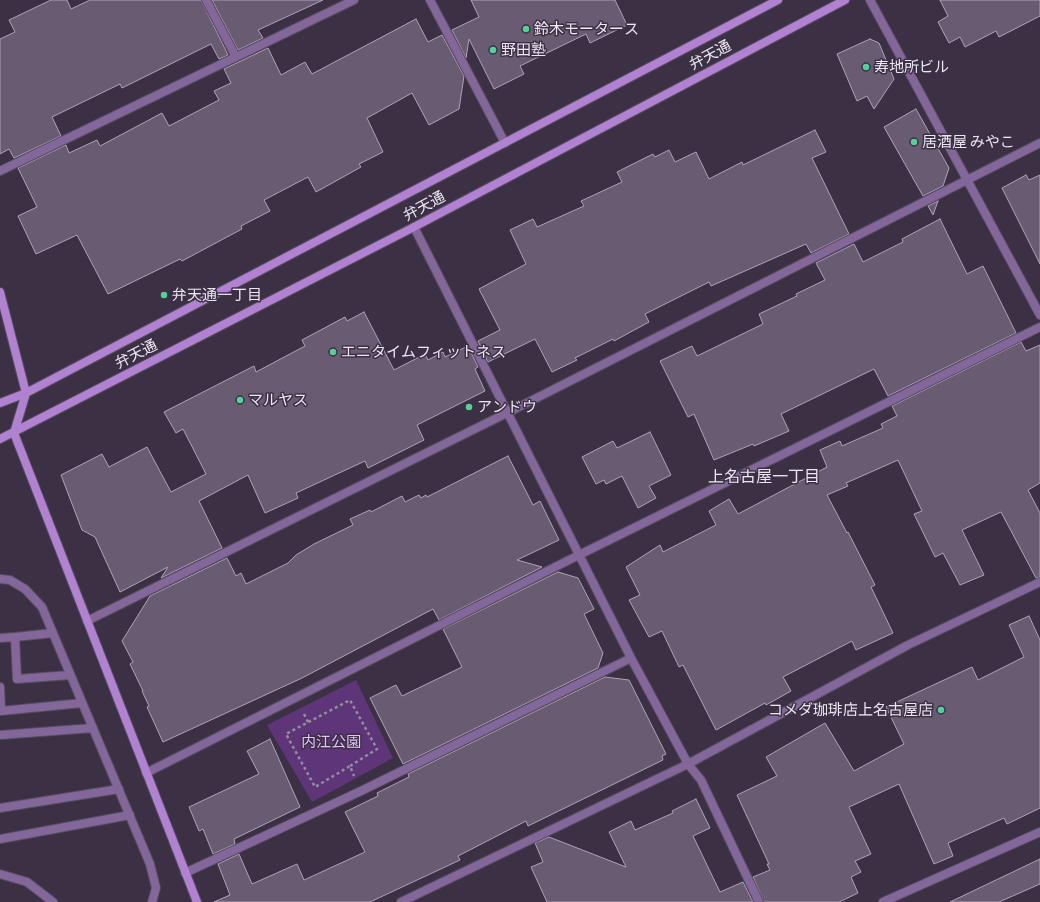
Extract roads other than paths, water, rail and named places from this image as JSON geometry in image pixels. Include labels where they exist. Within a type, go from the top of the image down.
[{"type":"street","points":[[206,0],[236,57]]},
{"type":"street","points":[[0,171],[354,0]]},
{"type":"street","points":[[430,0],[505,143]]},
{"type":"street","name":"弁天通","points":[[0,403],[26,393],[778,0]]},
{"type":"street","name":"弁天通","points":[[0,440],[414,227],[845,0]]},
{"type":"street","points":[[870,0],[1040,315]]},
{"type":"street","points":[[87,621],[507,413],[967,178],[1040,143]]},
{"type":"street","points":[[414,227],[630,658],[688,764],[701,780],[759,902]]},
{"type":"street","points":[[0,292],[26,393],[14,433],[197,902]]},
{"type":"street","points":[[146,773],[294,696],[1040,327]]},
{"type":"street","points":[[0,579],[10,580],[25,589],[42,607],[150,864],[156,888],[152,902]]},
{"type":"street","points":[[401,902],[688,764],[908,645],[1040,582]]},
{"type":"street","points":[[0,638],[53,633]]},
{"type":"street","points":[[16,637],[17,679],[70,675]]},
{"type":"street","points":[[185,873],[361,791],[630,658]]},
{"type":"street","points":[[0,687],[1,711],[82,703]]},
{"type":"street","points":[[0,735],[93,728]]},
{"type":"street","points":[[0,808],[119,789]]},
{"type":"street","points":[[0,839],[130,816]]},
{"type":"street","points":[[883,902],[1040,832]]},
{"type":"street","points":[[0,874],[27,882],[53,902]]},
{"type":"place","name":"鈴木モータース","points":[[526,29]]},
{"type":"place","name":"野田塾","points":[[493,50]]},
{"type":"place","name":"寿地所ビル","points":[[866,67]]},
{"type":"place","name":"居酒屋 みやこ","points":[[914,142]]},
{"type":"place","name":"弁天通一丁目","points":[[164,295]]},
{"type":"place","name":"エニタイムフィットネス","points":[[333,352]]},
{"type":"place","name":"マルヤス","points":[[240,400]]},
{"type":"place","name":"アンドウ","points":[[469,407]]},
{"type":"place","name":"コメダ珈琲店上名古屋店","points":[[941,710]]},
{"type":"district","name":"上名古屋一丁目","points":[[764,477]]},
{"type":"park label","name":"内江公園","points":[[331,742]]}]
